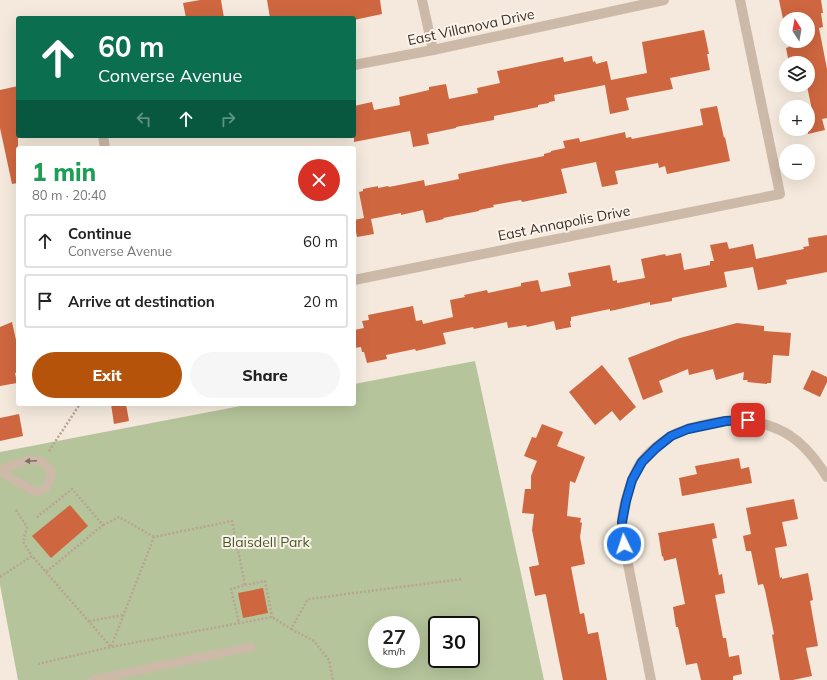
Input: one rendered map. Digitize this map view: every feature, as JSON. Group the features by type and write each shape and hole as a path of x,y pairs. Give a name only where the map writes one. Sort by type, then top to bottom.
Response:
{"street":[{"path":"422,0 433,50"},
{"name":"East Villanova Drive","path":"356,65 433,50 664,0"},
{"name":"East Annapolis Drive","path":"356,280 780,194 740,0"},
{"path":"651,680 624,544 622,522 632,480 642,462 671,436 688,429 726,421 748,420 768,425 788,434 803,445 827,477"}],"lane":[{"path":"28,460 42,461 52,473 46,488 35,492 0,471 28,460"},
{"path":"92,680 251,647"}],"path":[{"path":"42,461 79,406"},
{"path":"37,517 72,490 103,524"},
{"path":"16,510 27,527 23,542 32,556 111,647"},
{"path":"46,572 103,524 120,517 154,537 232,521 245,585"},
{"path":"111,647 154,537"},
{"path":"0,577 32,556"},
{"path":"291,629 308,599 463,579"},
{"path":"239,623 232,589 265,581 272,617"},
{"path":"89,621 124,614"},
{"path":"38,664 111,647 272,617 314,641 329,660 333,680"}],"green space":[{"name":"Blaisdell Park","path":"475,361 544,680 18,680 0,585 0,452 241,406 356,406 356,384"}],"building":[{"path":"200,0 221,0 224,16 186,16 183,3"},
{"path":"267,0 380,0 382,14 356,20 356,16 270,16"},
{"path":"779,0 821,0 823,27 819,28 827,69 827,118 822,119 825,130 815,132 815,100 810,100 808,92 815,92 815,56 788,56 786,48 815,48 815,12 782,12"},
{"path":"704,30 709,54 707,54 710,70 670,78 673,89 626,98 629,110 610,114 605,85 554,95 555,101 538,105 538,107 494,116 494,120 427,134 429,144 413,147 410,131 354,142 354,138 356,138 356,106 372,102 374,110 400,105 399,97 429,90 429,87 446,84 449,99 478,93 477,88 500,83 497,71 563,57 564,62 592,56 593,62 595,61 596,64 607,61 611,80 647,73 642,42"},
{"path":"16,86 16,138 18,138 18,146 16,146 16,183 12,184 0,128 0,90"},
{"path":"717,106 730,161 667,174 665,166 659,168 658,163 615,171 618,184 602,187 596,162 561,169 567,193 522,202 521,200 493,205 494,207 426,223 423,210 371,219 374,234 357,237 356,220 364,218 359,192 363,191 363,189 378,186 378,188 389,187 424,180 425,186 459,179 458,174 544,156 544,154 551,151 565,148 563,141 579,138 580,142 625,132 626,138 631,137 632,139 703,125 700,109"},
{"path":"827,235 827,272 786,280 787,284 758,290 753,267 724,272 727,287 672,298 672,301 650,305 650,302 610,311 610,309 571,317 571,327 556,330 554,321 527,327 526,325 508,328 507,322 474,329 473,327 443,333 446,344 416,351 415,349 386,355 387,359 367,363 361,347 356,348 356,330 364,328 362,321 369,320 368,315 413,306 416,321 422,320 423,324 453,317 450,300 465,297 464,295 487,290 488,293 521,286 521,283 538,280 541,292 571,286 568,273 610,265 613,281 617,280 617,283 645,278 641,259 665,254 666,256 681,253 684,270 710,265 710,261 714,261 710,245 727,242 729,249 753,244 756,259 804,249 803,247 809,246 808,238"},
{"path":"12,322 16,340 16,383 0,386 0,327"},
{"path":"737,323 764,326 764,331 791,333 789,356 773,355 771,383 747,382 748,380 743,380 744,372 716,380 713,369 689,375 688,369 659,381 663,392 643,400 628,358 680,338"},
{"path":"602,365 636,407 620,421 612,411 595,425 569,392"},
{"path":"812,370 827,377 827,382 820,397 803,389"},
{"path":"111,406 126,406 129,421 114,424"},
{"path":"19,414 23,436 0,441 0,418"},
{"path":"542,424 563,432 557,446 585,457 575,483 570,481 567,516 581,518 580,522 582,523 580,537 585,564 571,567 580,614 584,613 588,634 598,632 607,680 563,680 546,595 535,596 529,567 539,565 532,530 534,514 522,513 525,489 531,489 531,476 537,461 524,456 532,437 536,438"},
{"path":"739,458 741,469 749,467 752,483 682,496 679,478 697,474 695,466"},
{"path":"794,499 798,519 782,522 787,546 775,548 780,578 782,577 782,579 808,573 813,600 810,601 818,646 806,648 812,676 793,680 780,680 772,635 774,634 765,590 763,584 758,585 751,551 746,551 743,536 751,534 746,508"},
{"path":"70,505 88,526 51,558 32,536"},
{"path":"714,523 717,538 712,539 719,575 722,574 725,593 715,595 723,638 726,638 729,657 739,655 742,674 733,676 733,680 701,680 697,663 686,665 678,627 676,627 673,607 685,604 676,558 664,561 658,533"},
{"path":"263,588 268,613 243,618 238,593"}],"route":[{"path":"624,544 622,522 626,501 632,480 642,462 671,436 688,429 726,421 748,420"}]}
